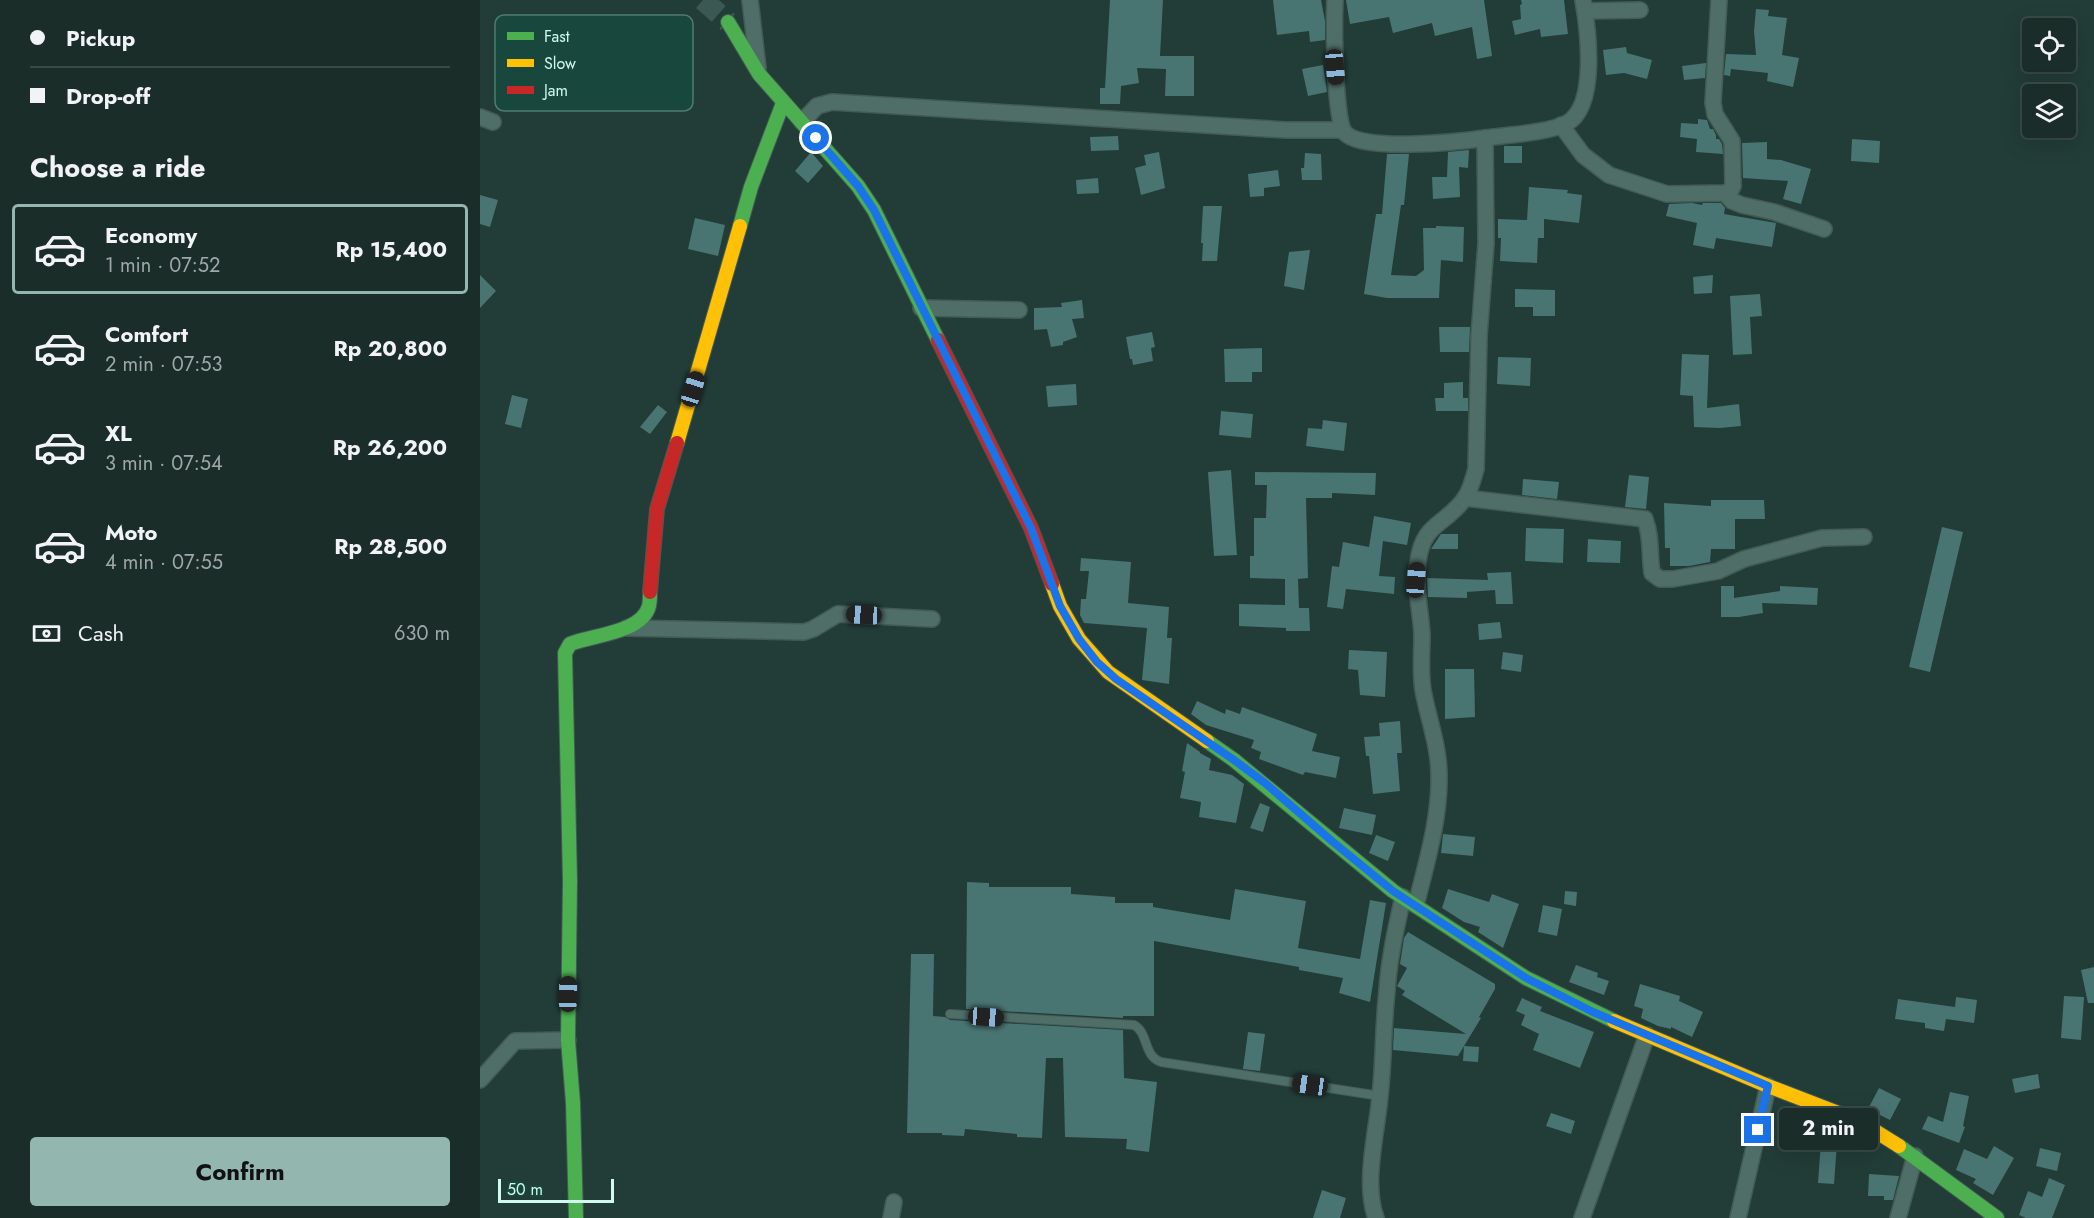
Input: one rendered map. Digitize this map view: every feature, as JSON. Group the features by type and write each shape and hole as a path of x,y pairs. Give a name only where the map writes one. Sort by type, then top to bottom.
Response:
{"street":[{"path":"750,0 759,74"},
{"path":"1335,0 1335,67 1340,123 1343,130 1352,138 1364,142 1443,143 1485,138 1570,122 1578,112 1586,88 1588,44 1584,5 1640,10"},
{"path":"1561,125 1583,154 1609,175 1667,194 1725,193 1731,190 1733,186 1732,144 1716,114 1713,103 1719,0"},
{"path":"728,22 759,74 867,198 1031,528 1060,606 1079,639 1097,662 1116,679 1250,772 1352,859 1409,901 1526,978 1572,1003 1768,1086 1859,1121 1915,1156 1996,1218"},
{"path":"802,122 817,106 832,102 1275,129 1343,130"},
{"path":"576,1218 573,1103 567,1040 570,881 565,653 570,644 627,628 638,622 649,608 657,509 752,187 783,103"},
{"path":"1376,1218 1372,1200 1372,1168 1392,944 1431,841 1439,777 1437,752 1423,690 1422,634 1416,580 1418,562 1422,542 1427,534 1465,498 1476,469 1479,336 1486,243 1485,138"},
{"path":"1725,193 1732,201 1824,229"},
{"path":"921,308 1019,310"},
{"path":"1465,498 1645,519 1651,535 1652,573 1660,579 1718,571 1744,559 1822,538 1864,537"},
{"path":"627,628 795,632 813,629 838,614 932,619"},
{"path":"1582,1218 1647,1035"},
{"path":"480,1080 515,1041 567,1040"},
{"path":"1738,1218 1768,1086"},
{"path":"1898,1218 1915,1156"},
{"path":"891,1218 894,1202"}],"lane":[{"path":"950,1014 1134,1025 1141,1031 1151,1056 1161,1062 1380,1095"}],"building":[{"path":"1110,0 1163,0 1160,56 1194,56 1194,96 1165,96 1166,69 1137,68 1139,83 1121,86 1120,104 1100,104 1100,88 1105,88"},
{"path":"1273,0 1321,0 1325,21 1325,40 1310,42 1309,31 1277,35"},
{"path":"1346,0 1484,0 1492,56 1477,59 1472,27 1435,36 1432,23 1393,33 1389,17 1350,24"},
{"path":"1521,0 1564,0 1568,34 1541,37 1540,29 1515,35 1512,21 1521,19"},
{"path":"1756,9 1769,10 1768,16 1787,18 1782,55 1799,58 1793,87 1767,81 1768,73 1731,69 1730,76 1724,75 1726,54 1756,55 1754,31"},
{"path":"1626,47 1627,53 1652,60 1647,79 1624,73 1606,75 1603,50"},
{"path":"1706,63 1705,78 1684,80 1682,66"},
{"path":"1323,65 1327,92 1308,96 1302,69"},
{"path":"1698,119 1707,120 1716,139 1719,139 1722,144 1723,154 1696,152 1697,139 1680,137 1681,123 1698,124"},
{"path":"1118,136 1119,150 1091,151 1090,137"},
{"path":"1852,139 1880,141 1879,163 1851,161"},
{"path":"1767,142 1767,159 1781,160 1811,169 1801,204 1783,199 1788,181 1743,178 1742,143"},
{"path":"1504,146 1522,146 1522,163 1504,163"},
{"path":"1469,150 1468,168 1459,167 1460,197 1433,199 1432,177 1447,177 1448,152"},
{"path":"811,152 823,166 808,183 795,171"},
{"path":"1159,152 1165,188 1141,195 1135,168 1146,165 1144,155"},
{"path":"1305,153 1321,154 1322,180 1302,180 1301,168 1304,168"},
{"path":"1387,154 1409,154 1404,205 1401,205 1391,275 1416,276 1424,270 1423,228 1464,227 1463,262 1441,260 1439,298 1387,298 1364,294 1376,214 1382,214"},
{"path":"1278,170 1280,186 1264,188 1264,196 1250,197 1248,174"},
{"path":"1098,178 1099,193 1077,194 1076,180"},
{"path":"1529,187 1568,190 1567,193 1582,195 1579,223 1544,219 1544,238 1538,238 1537,263 1500,261 1501,238 1498,238 1498,219 1527,220"},
{"path":"480,195 498,200 490,227 480,224"},
{"path":"1703,203 1721,203 1725,208 1724,214 1776,223 1772,247 1716,238 1714,249 1693,245 1697,223 1666,216 1669,204 1702,205"},
{"path":"1203,206 1222,206 1217,261 1202,261"},
{"path":"695,218 725,225 718,256 688,249"},
{"path":"1310,250 1304,290 1284,286 1289,252"},
{"path":"480,275 496,291 480,308"},
{"path":"1713,275 1712,293 1694,294 1693,277"},
{"path":"1515,289 1555,290 1555,316 1533,316 1533,307 1515,307"},
{"path":"1760,294 1762,316 1750,317 1752,354 1733,355 1730,296"},
{"path":"1082,300 1084,318 1072,319 1077,337 1063,342 1063,345 1051,347 1047,329 1034,330 1034,308 1062,307 1061,303"},
{"path":"1439,327 1470,327 1469,352 1440,352"},
{"path":"1152,332 1155,347 1151,348 1153,361 1133,365 1126,337"},
{"path":"1262,348 1262,372 1252,372 1252,382 1225,382 1224,349"},
{"path":"1682,354 1709,355 1707,408 1739,404 1741,426 1694,427 1693,396 1680,395"},
{"path":"1498,357 1531,358 1530,386 1497,384"},
{"path":"1463,382 1463,398 1468,398 1468,411 1436,411 1435,398 1444,398 1444,383"},
{"path":"1076,384 1077,405 1048,407 1046,386"},
{"path":"512,395 528,399 521,428 505,424"},
{"path":"658,405 667,412 650,434 640,427"},
{"path":"1221,411 1253,414 1251,438 1219,435"},
{"path":"1323,420 1347,423 1344,451 1306,446 1308,428 1322,429"},
{"path":"1231,470 1237,555 1214,556 1208,472"},
{"path":"1255,472 1376,473 1375,495 1332,493 1332,498 1306,498 1308,578 1298,579 1299,608 1309,608 1310,631 1239,626 1239,604 1285,605 1285,579 1250,578 1250,556 1254,556 1254,518 1266,518 1267,485 1255,485"},
{"path":"1629,475 1649,477 1646,509 1625,507"},
{"path":"1523,479 1559,482 1557,499 1522,495"},
{"path":"1711,500 1764,500 1765,519 1735,519 1735,549 1711,549 1710,562 1689,566 1670,566 1670,548 1665,548 1664,503 1711,506"},
{"path":"1374,516 1411,523 1407,545 1383,541 1379,576 1395,577 1394,594 1346,589 1343,609 1327,607 1332,566 1339,567 1343,542 1369,547"},
{"path":"1942,527 1963,532 1930,672 1909,667"},
{"path":"1526,528 1564,529 1563,563 1525,561"},
{"path":"1441,534 1458,534 1458,549 1431,549"},
{"path":"1588,539 1621,541 1620,563 1587,562"},
{"path":"1081,558 1131,562 1128,603 1169,607 1167,638 1172,638 1169,684 1142,680 1147,628 1084,623 1080,615 1081,599 1086,599 1089,571 1080,571"},
{"path":"1511,572 1513,604 1496,604 1495,590 1467,592 1467,598 1428,597 1427,578 1488,580 1487,573"},
{"path":"1721,586 1734,586 1734,598 1780,591 1780,586 1818,588 1817,605 1762,603 1763,613 1721,617"},
{"path":"1500,622 1502,638 1479,640 1478,624"},
{"path":"1349,650 1387,652 1385,697 1360,695 1358,670 1348,669"},
{"path":"1503,652 1523,655 1521,672 1501,669"},
{"path":"1445,669 1474,669 1475,717 1445,719"},
{"path":"1197,701 1225,714 1226,709 1240,714 1242,707 1317,734 1312,751 1340,757 1336,778 1305,772 1303,775 1259,759 1261,752 1251,748 1254,740 1206,725 1191,714"},
{"path":"1400,721 1402,753 1397,753 1400,791 1373,794 1369,756 1366,756 1364,737 1380,736 1379,723"},
{"path":"1187,743 1211,759 1209,770 1232,775 1244,784 1236,823 1199,817 1201,802 1180,798"},
{"path":"1260,803 1270,807 1263,832 1250,828"},
{"path":"1344,808 1376,815 1372,835 1339,828"},
{"path":"1443,834 1475,837 1473,856 1441,853"},
{"path":"1376,835 1395,842 1388,861 1369,853"},
{"path":"967,882 989,883 989,887 1071,887 1071,894 1115,897 1115,903 1153,903 1153,907 1230,920 1235,889 1306,901 1298,948 1360,959 1370,900 1386,903 1370,1002 1339,993 1343,978 1299,970 1299,967 1154,941 1154,1016 1123,1016 1123,1018 966,1009"},
{"path":"1448,889 1489,902 1492,894 1519,904 1503,948 1478,932 1480,927 1464,922 1442,908"},
{"path":"1565,891 1577,892 1576,906 1564,904"},
{"path":"1543,905 1562,909 1557,936 1538,932"},
{"path":"1408,932 1495,984 1495,989 1479,1017 1481,1018 1458,1056 1393,1050 1394,1028 1466,1034 1402,995 1405,991 1397,986 1407,968 1400,964 1404,938"},
{"path":"911,954 934,954 933,1016 950,1020 1123,1030 1124,1078 1157,1082 1149,1152 1126,1149 1127,1139 1065,1137 1063,1058 1046,1058 1042,1138 1017,1137 1017,1134 965,1129 964,1136 942,1135 942,1133 907,1133"},
{"path":"1576,965 1598,973 1597,977 1609,981 1604,995 1569,982"},
{"path":"2094,967 2094,1003 2088,1003 2081,970"},
{"path":"1640,984 1680,996 1679,1001 1703,1012 1692,1037 1671,1027 1671,1029 1658,1026 1641,1018 1643,1009 1634,1006"},
{"path":"2064,996 2084,997 2081,1040 2061,1038"},
{"path":"1956,997 1977,1000 1974,1023 1946,1019 1944,1031 1925,1028 1925,1023 1895,1019 1898,999 1955,1007"},
{"path":"1522,998 1542,1007 1540,1011 1594,1032 1580,1068 1533,1050 1539,1034 1521,1025 1525,1015 1516,1011"},
{"path":"1248,1032 1265,1034 1260,1071 1243,1069"},
{"path":"1464,1046 1479,1047 1478,1062 1463,1061"},
{"path":"2038,1074 2040,1088 2015,1093 2012,1079"},
{"path":"1879,1088 1901,1099 1890,1120 1868,1109"},
{"path":"1950,1092 1969,1096 1963,1126 1965,1127 1959,1143 1922,1129 1928,1116 1943,1122"},
{"path":"1551,1113 1575,1121 1571,1134 1546,1126"},
{"path":"1821,1141 1837,1143 1834,1184 1818,1183"},
{"path":"1994,1146 2014,1158 1993,1195 1973,1183 1976,1179 1956,1170 1964,1149 1987,1159"},
{"path":"2040,1148 2061,1153 2057,1171 2036,1166"},
{"path":"1869,1174 1899,1176 1893,1200 1884,1200 1884,1196 1868,1196"},
{"path":"2049,1178 2065,1185 2052,1218 2026,1218 2019,1215 2028,1191 2042,1197"},
{"path":"1322,1190 1346,1198 1340,1218 1313,1218"}],"tunnel":[{"path":"703,0 728,22"}],"traffic: fast":[{"path":"728,22 759,74 858,186 874,210 938,340"},
{"path":"740,226 751,187 783,103"},
{"path":"576,1218 573,1103 568,1040 570,881 565,653 570,644 615,632 637,622 649,606 650,592"},
{"path":"1207,741 1234,760 1393,891 1526,978 1614,1021"},
{"path":"1899,1146 1997,1218"}],"traffic: slow":[{"path":"677,443 740,226"},
{"path":"1052,584 1060,606 1079,639 1108,672 1207,741"},
{"path":"1614,1021 1768,1086 1859,1121 1899,1146"}],"traffic: jam":[{"path":"938,340 1031,528 1052,584"},
{"path":"650,592 657,509 677,443"}],"route":[{"path":"816,138 858,186 874,210 1031,528 1060,606 1079,639 1097,662 1116,679 1265,783 1393,891 1526,978 1593,1012 1768,1086 1758,1130"}]}
